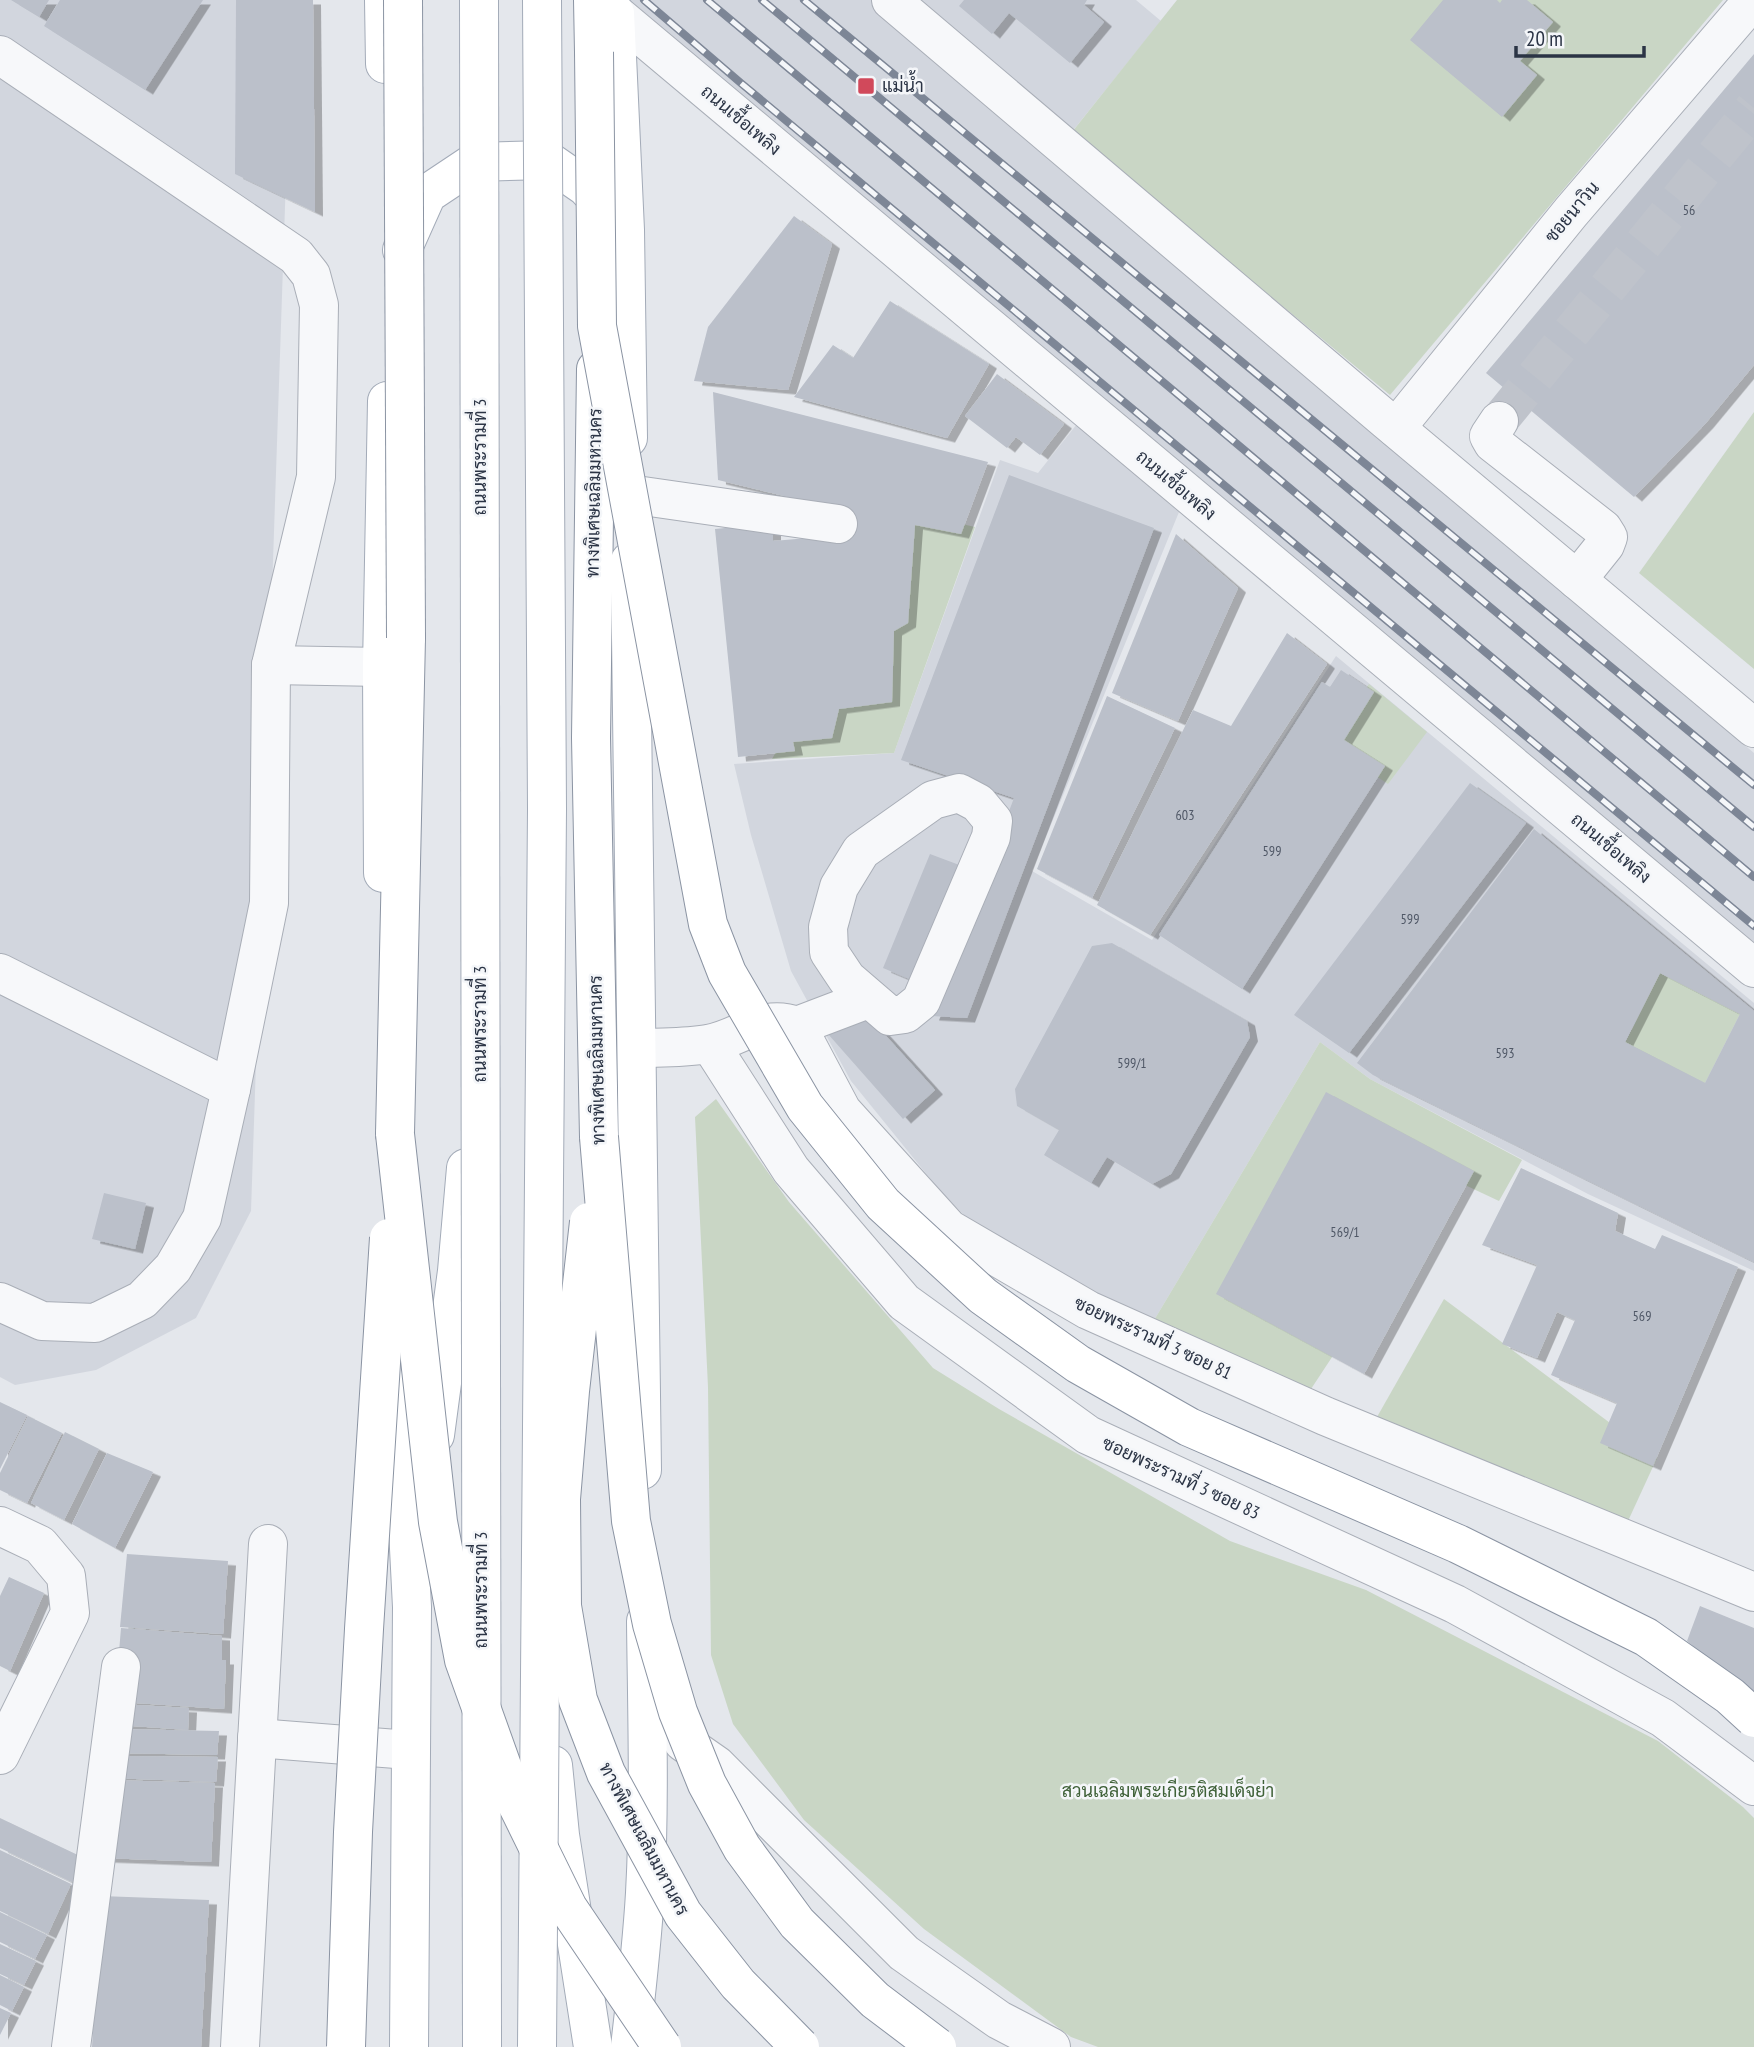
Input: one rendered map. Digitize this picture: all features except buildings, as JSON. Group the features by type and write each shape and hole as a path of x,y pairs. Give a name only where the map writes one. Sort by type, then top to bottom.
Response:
{"main road":[{"name":"ถนนพระรามที่ 3","path":"412,1607 457,1271 470,1088 465,0"},
{"name":"ถนนพระรามที่ 3","path":"479,0 482,2047"},
{"path":"532,0 535,626 547,1704 560,1835 593,2047"},
{"path":"537,2047 547,809 542,0"},
{"name":"ถนนพระรามที่ 3","path":"393,4 382,667 386,1088 412,1607 409,2047"},
{"path":"346,2047 353,1832 395,1134 406,638 393,4"},
{"path":"602,4 625,230 648,1715 645,1893 630,2047"},
{"name":"ทางพิเศษเฉลิมมหานคร","path":"602,4 591,738 599,1137 570,1391 561,1499 562,1606 578,1700 606,1773 682,1914 738,1984 800,2047"},
{"path":"389,277 428,194 475,162 547,160 586,187 625,230"},
{"path":"597,326 708,924 727,973 805,1107 883,1205 983,1296 1078,1364 1189,1427 1458,1544 1646,1637 1730,1696 1754,1718"},
{"path":"395,1134 438,1522 464,1660 512,1794 568,1908 662,2047"},
{"path":"599,1137 631,1521 652,1624 678,1712 707,1784 742,1848 797,1923 875,2000 937,2047"}],"street":[{"path":"891,0 1754,728"},
{"name":"ซอยนาวิน","path":"1396,428 1571,212 1753,0"},
{"name":"ถนนเชื้อเพลิง","path":"602,4 1754,968"},
{"path":"0,55 296,256 311,275 318,305 316,477 271,665 269,903 202,1218 173,1268 142,1300 95,1323 42,1321 0,1302"},
{"path":"1499,421 1489,436 1493,443 1603,529 1608,537 1605,545 1577,580"},
{"path":"629,494 838,524"},
{"path":"271,665 382,667"},
{"path":"959,793 978,803 993,821 991,838 921,1001 905,1014 890,1016 869,999 847,979 829,951 828,927 839,887 861,851 933,800 959,793"},
{"path":"0,973 231,1089"},
{"path":"637,1049 710,1044 765,1022 784,1021 797,1026 869,999"},
{"name":"ซอยพระรามที่ 3 ซอย 81","path":"797,1026 842,1111 950,1229 994,1256 1087,1310 1325,1416 1754,1592"},
{"name":"ซอยพระรามที่ 3 ซอย 83","path":"710,1044 791,1170 904,1303 1088,1435 1455,1604 1663,1718 1754,1786"},
{"path":"0,1526 40,1545 66,1576 70,1613 0,1755"},
{"path":"240,2047 268,1545"},
{"path":"71,2047 121,1667"},
{"path":"648,1715 716,1765 904,1953 999,2020 1051,2047"},
{"path":"257,1738 410,1750"}],"shaded area":[{"path":"0,0 292,0 251,1211 196,1318 96,1370 15,1385 0,1377"},
{"path":"626,0 1136,0 1161,21 1050,159 1754,753 1754,947"},
{"path":"1077,424 1179,512 1032,871 1152,940 1336,656 1754,1003 1754,1271 1588,1194 1370,1079 1320,1042 1153,1322 1121,1308 974,1225 941,1192 851,1081 791,971 751,835 734,764 894,753 1000,460 1038,473"}],"green space":[{"path":"1177,0 1723,0 1390,395 1072,132"},
{"path":"1754,412 1754,669 1639,573"},
{"path":"911,512 975,527 894,753 772,759"},
{"path":"1369,684 1427,732 1388,784 1328,744"},
{"path":"1660,973 1740,1014 1705,1083 1625,1043"},
{"path":"1320,1042 1370,1079 1522,1160 1499,1201 1450,1178 1311,1389 1153,1322"},
{"name":"สวนเฉลิมพระเกียรติสมเด็จย่า","path":"716,1099 789,1202 933,1368 999,1409 1230,1541 1366,1590 1658,1741 1743,1807 1754,1818 1754,2047 1098,2047 1071,2037 924,1929 804,1820 733,1724 711,1655 708,1387 695,1117"},
{"path":"1444,1299 1657,1458 1628,1521 1377,1417"}],"tunnel":[{"path":"1499,421 1754,108"}],"railway":[{"path":"644,0 1754,926"},
{"path":"707,0 1754,877"},
{"path":"762,0 1754,827"},
{"path":"804,0 1754,785"}],"place":[{"name":"แม่น้ำ","path":"866,86"}]}
